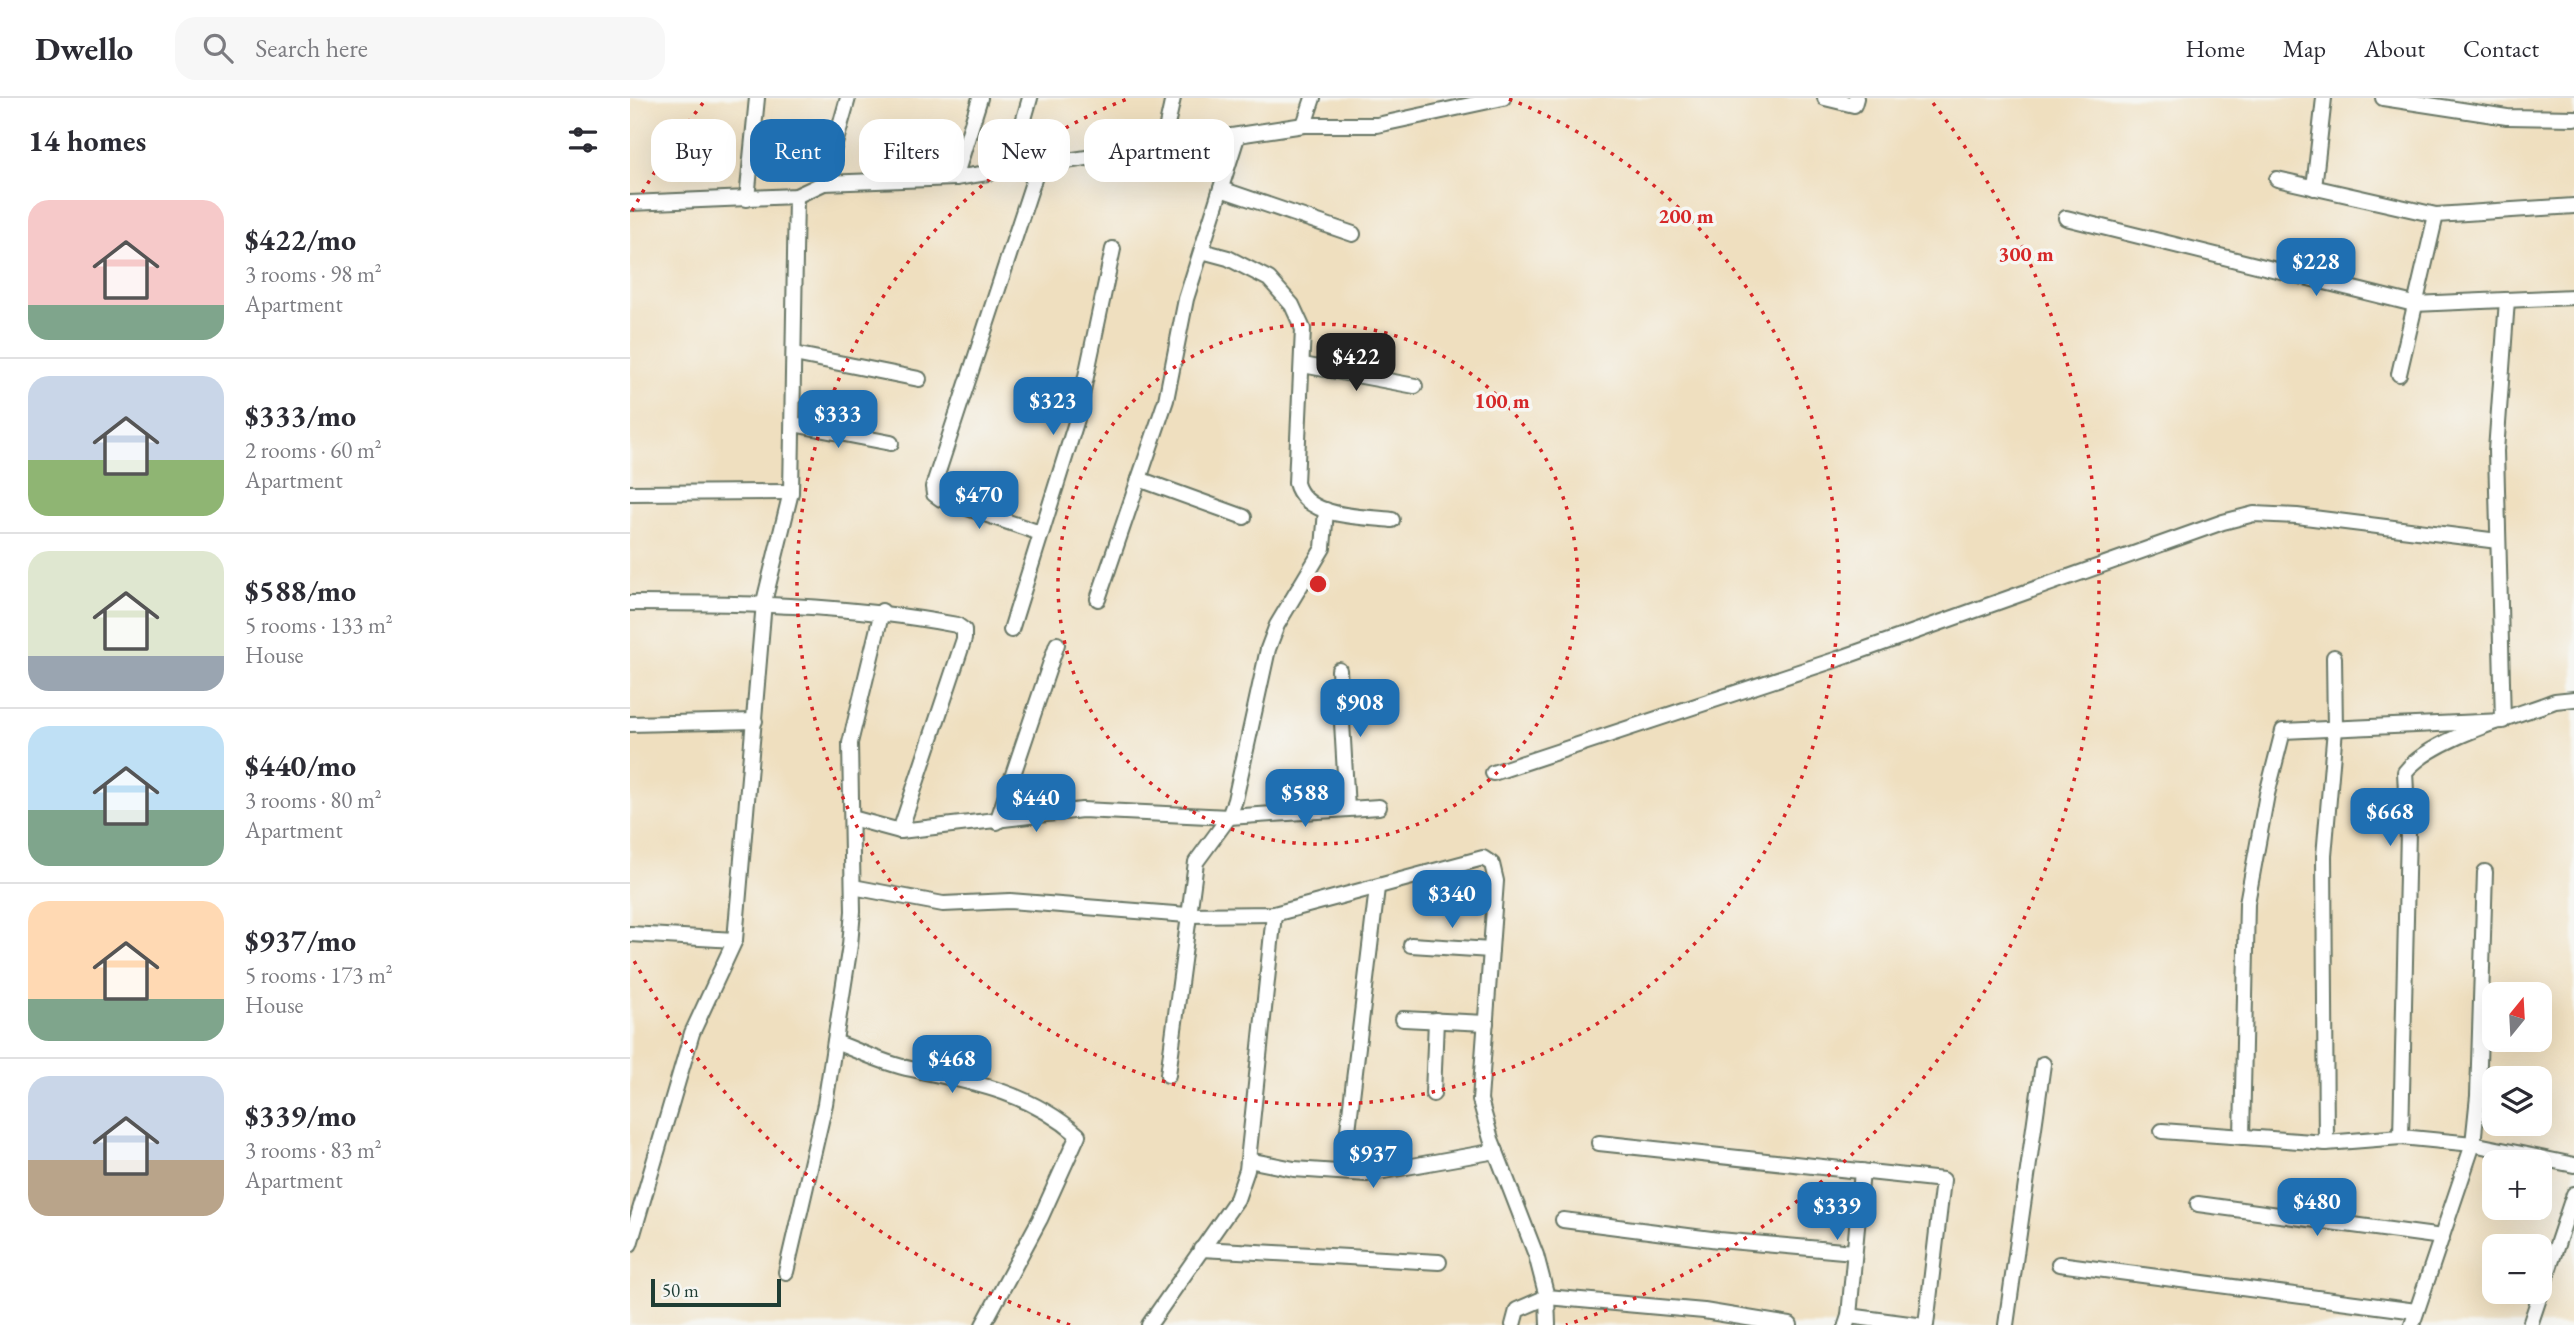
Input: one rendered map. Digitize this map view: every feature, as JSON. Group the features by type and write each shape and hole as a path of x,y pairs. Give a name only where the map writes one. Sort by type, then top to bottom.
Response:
{"street":[{"path":"747,199 757,98"},
{"path":"824,183 848,98"},
{"path":"964,149 980,98"},
{"path":"1024,119 1030,98"},
{"path":"1168,119 1173,98"},
{"path":"1304,124 1312,98"},
{"path":"1234,137 1304,124 1377,125 1449,104 1503,98"},
{"path":"1825,98 1854,106 1856,98"},
{"path":"2314,188 2324,98"},
{"path":"2383,98 2507,117 2574,118"},
{"path":"1098,599 1166,400 1186,299 1237,137"},
{"path":"2277,179 2436,215 2574,206"},
{"path":"630,203 796,196 824,183 859,182"},
{"path":"1033,182 933,487 934,495 941,499 1040,533"},
{"path":"1221,189 1353,234"},
{"path":"630,1244 691,1033 735,940 764,602 791,492 796,196"},
{"path":"2399,374 2436,215"},
{"path":"2066,218 2414,304 2574,297"},
{"path":"1011,629 1076,419 1113,250"},
{"path":"1202,251 1228,258 1269,279 1292,305 1303,329 1296,483 1306,502 1326,510 1392,520"},
{"path":"2503,721 2496,451 2507,300"},
{"path":"794,354 919,379"},
{"path":"1303,365 1415,386"},
{"path":"793,424 891,443"},
{"path":"1139,479 1244,517"},
{"path":"630,493 791,492"},
{"path":"1168,1075 1196,862 1229,817 1268,649 1277,625 1323,548 1326,510"},
{"path":"1493,773 1838,659 2223,522 2254,514 2297,516 2498,541"},
{"path":"630,603 764,602 882,611 957,625 964,630 964,639 900,831"},
{"path":"786,1272 825,1104 850,945 853,887 850,743 882,611"},
{"path":"997,822 1057,644"},
{"path":"2326,1143 2324,856 2335,729 2334,657"},
{"path":"1339,670 1347,809"},
{"path":"2401,1137 2408,831 2405,772 2417,757 2438,746 2555,701 2574,699"},
{"path":"630,724 755,721"},
{"path":"2242,1137 2247,903 2267,794 2283,731 2503,721"},
{"path":"852,818 900,831 997,822 1082,810 1229,817 1379,807"},
{"path":"853,887 943,904 1010,901 1187,915 1274,914 1483,858 1492,864 1496,881 1480,1100 1496,1151 1536,1255 1547,1297 1548,1325"},
{"path":"2059,1264 2414,1318 2473,1144 2478,1096 2485,872"},
{"path":"1343,1172 1377,888"},
{"path":"1149,1325 1237,1199 1248,1160 1274,914"},
{"path":"630,934 735,940"},
{"path":"1411,945 1491,950"},
{"path":"1403,1019 1486,1023"},
{"path":"1433,1094 1436,1020"},
{"path":"835,1042 908,1069 938,1073 1021,1097 1059,1118 1078,1135 1040,1219 982,1325"},
{"path":"2006,1325 2043,1065"},
{"path":"2162,1131 2326,1143 2401,1137 2473,1144 2574,1165"},
{"path":"1599,1143 1943,1180 1926,1325"},
{"path":"1248,1160 1294,1169 1367,1174 1496,1151"},
{"path":"1862,1171 1847,1320 1917,1325"},
{"path":"2530,1325 2574,1194"},
{"path":"2198,1204 2442,1237"},
{"path":"1563,1220 1719,1240 1854,1252"},
{"path":"1201,1250 1440,1262"},
{"path":"1513,1325 1517,1310 1547,1297 1704,1311 1790,1325"}]}
